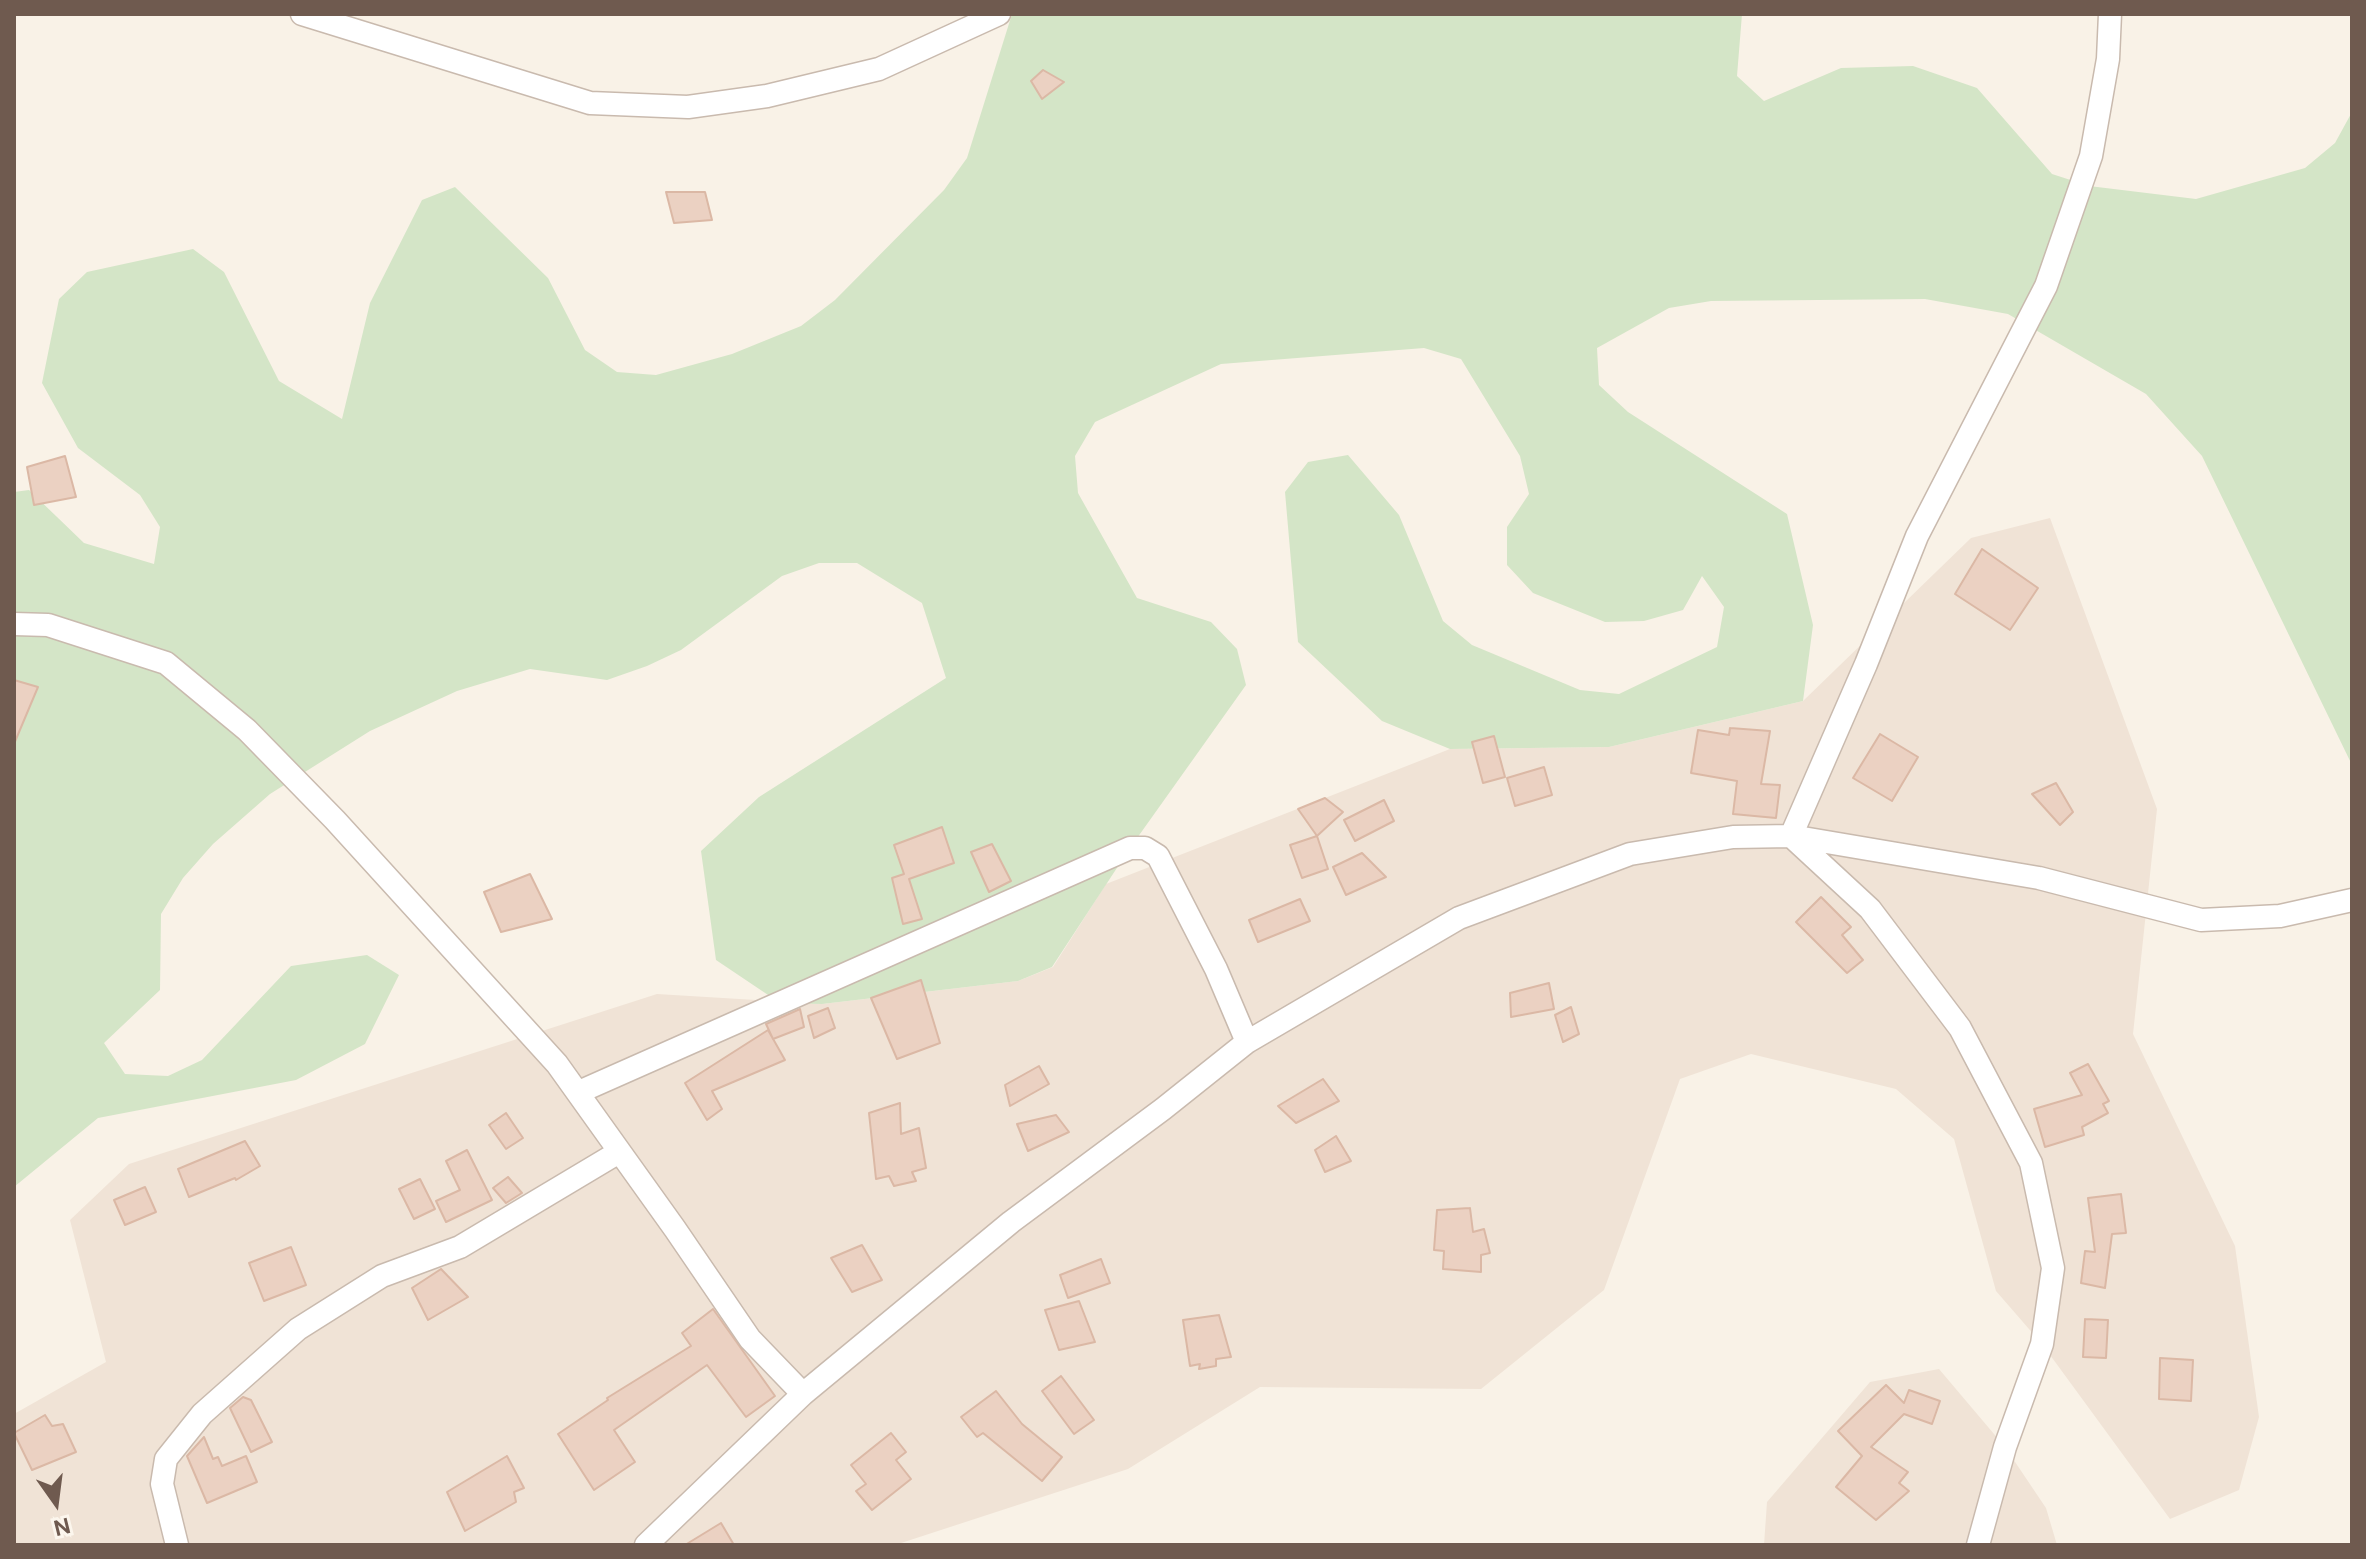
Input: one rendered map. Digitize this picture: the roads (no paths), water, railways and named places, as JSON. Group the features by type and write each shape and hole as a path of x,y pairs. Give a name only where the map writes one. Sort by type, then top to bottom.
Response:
{"street":[{"path":"302,14 590,103 688,107 767,96 879,69 999,14"},
{"path":"1791,836 1866,664 1917,536 2046,286 2091,156 2108,59 2110,14"},
{"path":"14,624 48,625 166,663 236,720 335,820 501,1000 579,1092 750,1339 803,1394"},
{"path":"1791,836 1870,909 1960,1028 2031,1163 2053,1268 2042,1344 2005,1447 1978,1545"},
{"path":"646,1545 803,1394 1011,1222 1247,1042 1459,918 1630,854 1733,837 1791,836 2039,878 2201,920 2280,916 2352,900"},
{"path":"579,1092 1130,848 1145,848 1158,856 1216,969 1247,1042"},
{"path":"177,1545 162,1484 166,1459 202,1414 298,1329 382,1276 460,1247 619,1152"}]}
